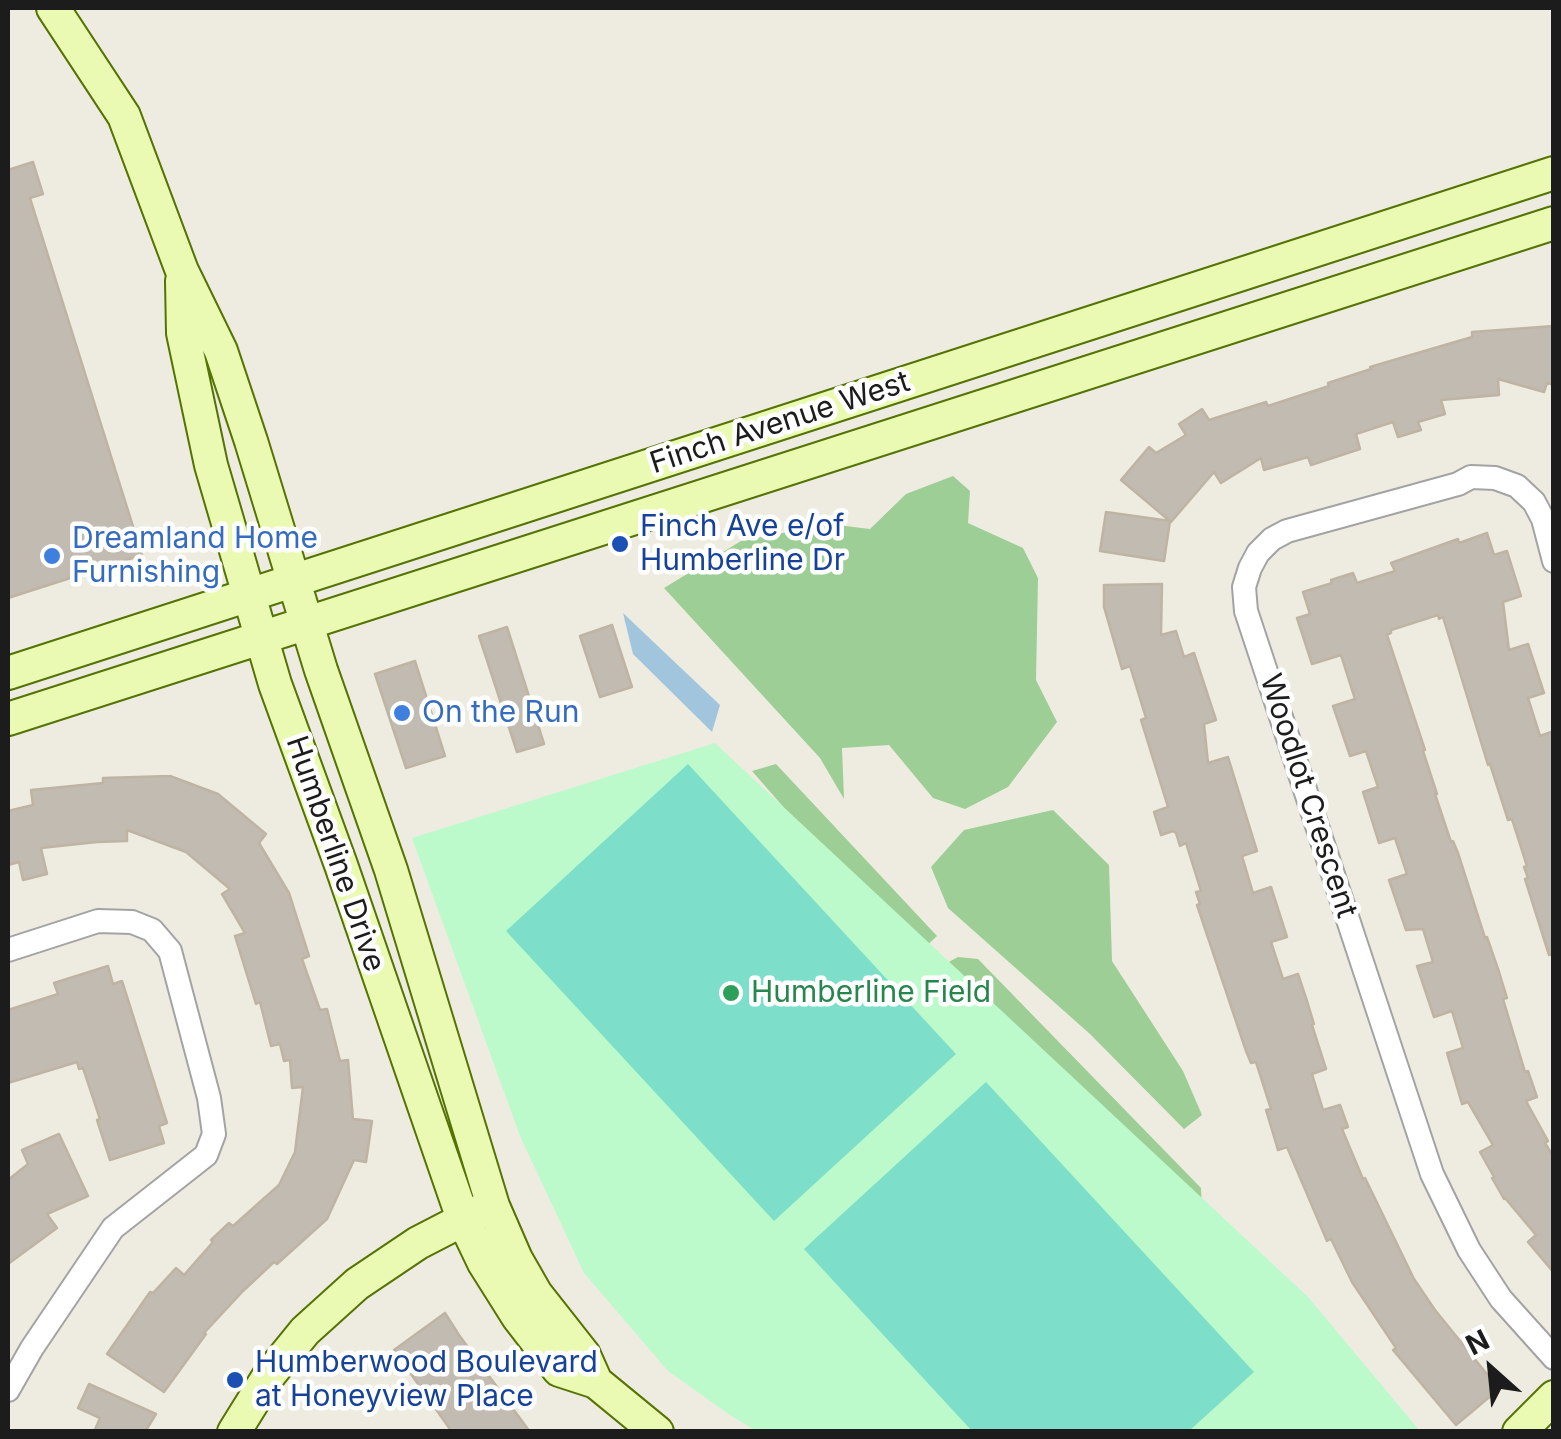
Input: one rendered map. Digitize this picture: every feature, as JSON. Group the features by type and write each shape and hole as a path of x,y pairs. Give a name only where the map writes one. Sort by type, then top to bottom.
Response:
{"main road":[{"name":"Humberline Drive","path":"53,8 124,116 182,272 221,351 391,870 494,1206 516,1260 536,1294 584,1355 596,1382"},
{"name":"Finch Avenue West","path":"8,673 1554,173"},
{"name":"Finch Avenue West","path":"8,719 1554,223"},
{"name":"Humberline Drive","path":"182,272 183,333 211,465 275,684 462,1220 484,1264 559,1370 596,1382 657,1432"},
{"path":"234,1432 270,1374 305,1331 357,1284 418,1243 494,1206"},
{"path":"1519,1432 1554,1397"}],"street":[{"name":"Woodlot Crescent","path":"1554,562 1543,518 1534,502 1517,486 1495,478 1472,477 1272,539 1258,553 1244,587 1246,612 1432,1174 1469,1250 1502,1299 1554,1358"},
{"path":"8,950 98,921 132,922 152,930 170,951 209,1098 214,1134 206,1155 113,1228 8,1390"}],"green space":[{"path":"953,476 970,491 968,523 1023,548 1038,578 1036,680 1057,722 1008,787 965,809 933,798 889,745 842,748 844,799 820,758 664,588 741,541 829,524 870,529 906,494"},
{"path":"715,743 1308,1297 1420,1431 758,1432 668,1371 584,1273 520,1136 412,838"},
{"path":"776,764 937,936 919,953 902,943 752,771"},
{"path":"1053,810 1109,865 1112,961 1183,1071 1202,1115 1184,1129 1090,1034 948,908 931,867 964,830"},
{"path":"958,957 978,959 1201,1188 1203,1242 943,965"}],"shaded area":[{"path":"623,613 720,705 712,732 633,654"},
{"name":"Humberline Field","path":"688,764 956,1054 774,1221 506,931"},
{"name":"Humberline Field","path":"986,1082 1254,1372 1189,1431 972,1431 804,1249"}],"building":[{"path":"33,162 43,194 30,198 142,555 8,598 8,170"},
{"path":"1554,326 1554,385 1547,383 1544,392 1498,379 1499,395 1441,400 1445,414 1418,422 1421,430 1398,437 1393,422 1356,434 1360,449 1311,465 1308,457 1264,470 1261,458 1221,483 1214,472 1171,522 1121,480 1149,447 1156,453 1186,435 1179,424 1202,409 1209,420 1266,402 1268,406 1329,386 1328,383 1370,367 1472,337 1472,332"},
{"path":"1106,512 1170,521 1164,561 1100,551"},
{"path":"1487,533 1494,555 1507,551 1521,596 1503,602 1509,650 1528,644 1544,693 1528,698 1540,736 1554,731 1554,954 1549,955 1525,879 1527,866 1488,765 1443,617 1439,619 1438,615 1391,630 1387,635 1425,750 1435,794 1499,972 1525,1072 1528,1071 1537,1097 1526,1101 1554,1158 1554,1273 1528,1242 1536,1235 1504,1199 1492,1178 1480,1152 1493,1145 1468,1102 1462,1104 1447,1053 1463,1048 1452,1011 1434,1017 1417,966 1433,962 1423,929 1406,930 1389,880 1407,874 1395,838 1379,843 1363,792 1378,787 1366,751 1350,756 1333,706 1355,699 1341,655 1312,664 1297,618 1310,614 1303,592 1353,573 1357,583 1395,571 1391,563"},
{"path":"1162,584 1161,635 1176,631 1184,657 1194,653 1216,720 1204,724 1208,763 1228,757 1257,851 1242,856 1253,893 1271,887 1287,937 1271,942 1283,979 1298,974 1307,1001 1326,1069 1312,1074 1323,1110 1340,1105 1348,1127 1342,1129 1363,1179 1414,1279 1499,1389 1456,1425 1393,1350 1396,1348 1352,1282 1331,1239 1327,1241 1287,1147 1278,1150 1266,1110 1271,1109 1256,1062 1251,1063 1246,1051 1197,905 1200,904 1196,892 1201,891 1186,843 1180,846 1173,831 1161,835 1154,812 1168,807 1141,720 1146,718 1130,666 1122,669 1104,607 1104,585"},
{"path":"612,625 632,687 600,697 580,636"},
{"path":"507,627 544,744 517,752 479,636"},
{"path":"415,661 445,756 406,768 375,674"},
{"path":"170,776 218,794 266,834 259,843 289,893 309,956 302,959 320,1010 327,1009 340,1061 348,1060 353,1119 372,1121 366,1162 354,1160 327,1219 243,1291 204,1333 164,1392 107,1354 150,1292 176,1268 184,1275 211,1240 279,1185 295,1152 303,1087 292,1088 290,1060 284,1061 280,1044 271,1046 260,1002 256,1004 235,936 245,933 222,894 230,889 186,852 127,830 127,841 41,848 47,874 23,880 19,862 8,865 8,811 33,805 31,790 103,783 103,778"},
{"path":"108,966 113,984 122,981 167,1123 159,1126 164,1143 110,1160 83,1068 79,1069 77,1062 8,1083 8,1010 58,994 54,983"},
{"path":"59,1134 88,1196 47,1214 57,1228 8,1264 8,1180 28,1164 22,1150"},
{"path":"445,1313 530,1432 452,1432 394,1350"},
{"path":"89,1384 156,1414 145,1432 94,1432 100,1418 78,1408"}],"place":[{"name":"Finch Ave e/of Humberline Dr","path":"620,544"},
{"name":"Dreamland Home Furnishing","path":"52,556"},
{"name":"On the Run","path":"402,713"},
{"name":"Humberline Field","path":"731,993"},
{"name":"Humberwood Boulevard at Honeyview Place","path":"235,1380"}]}
